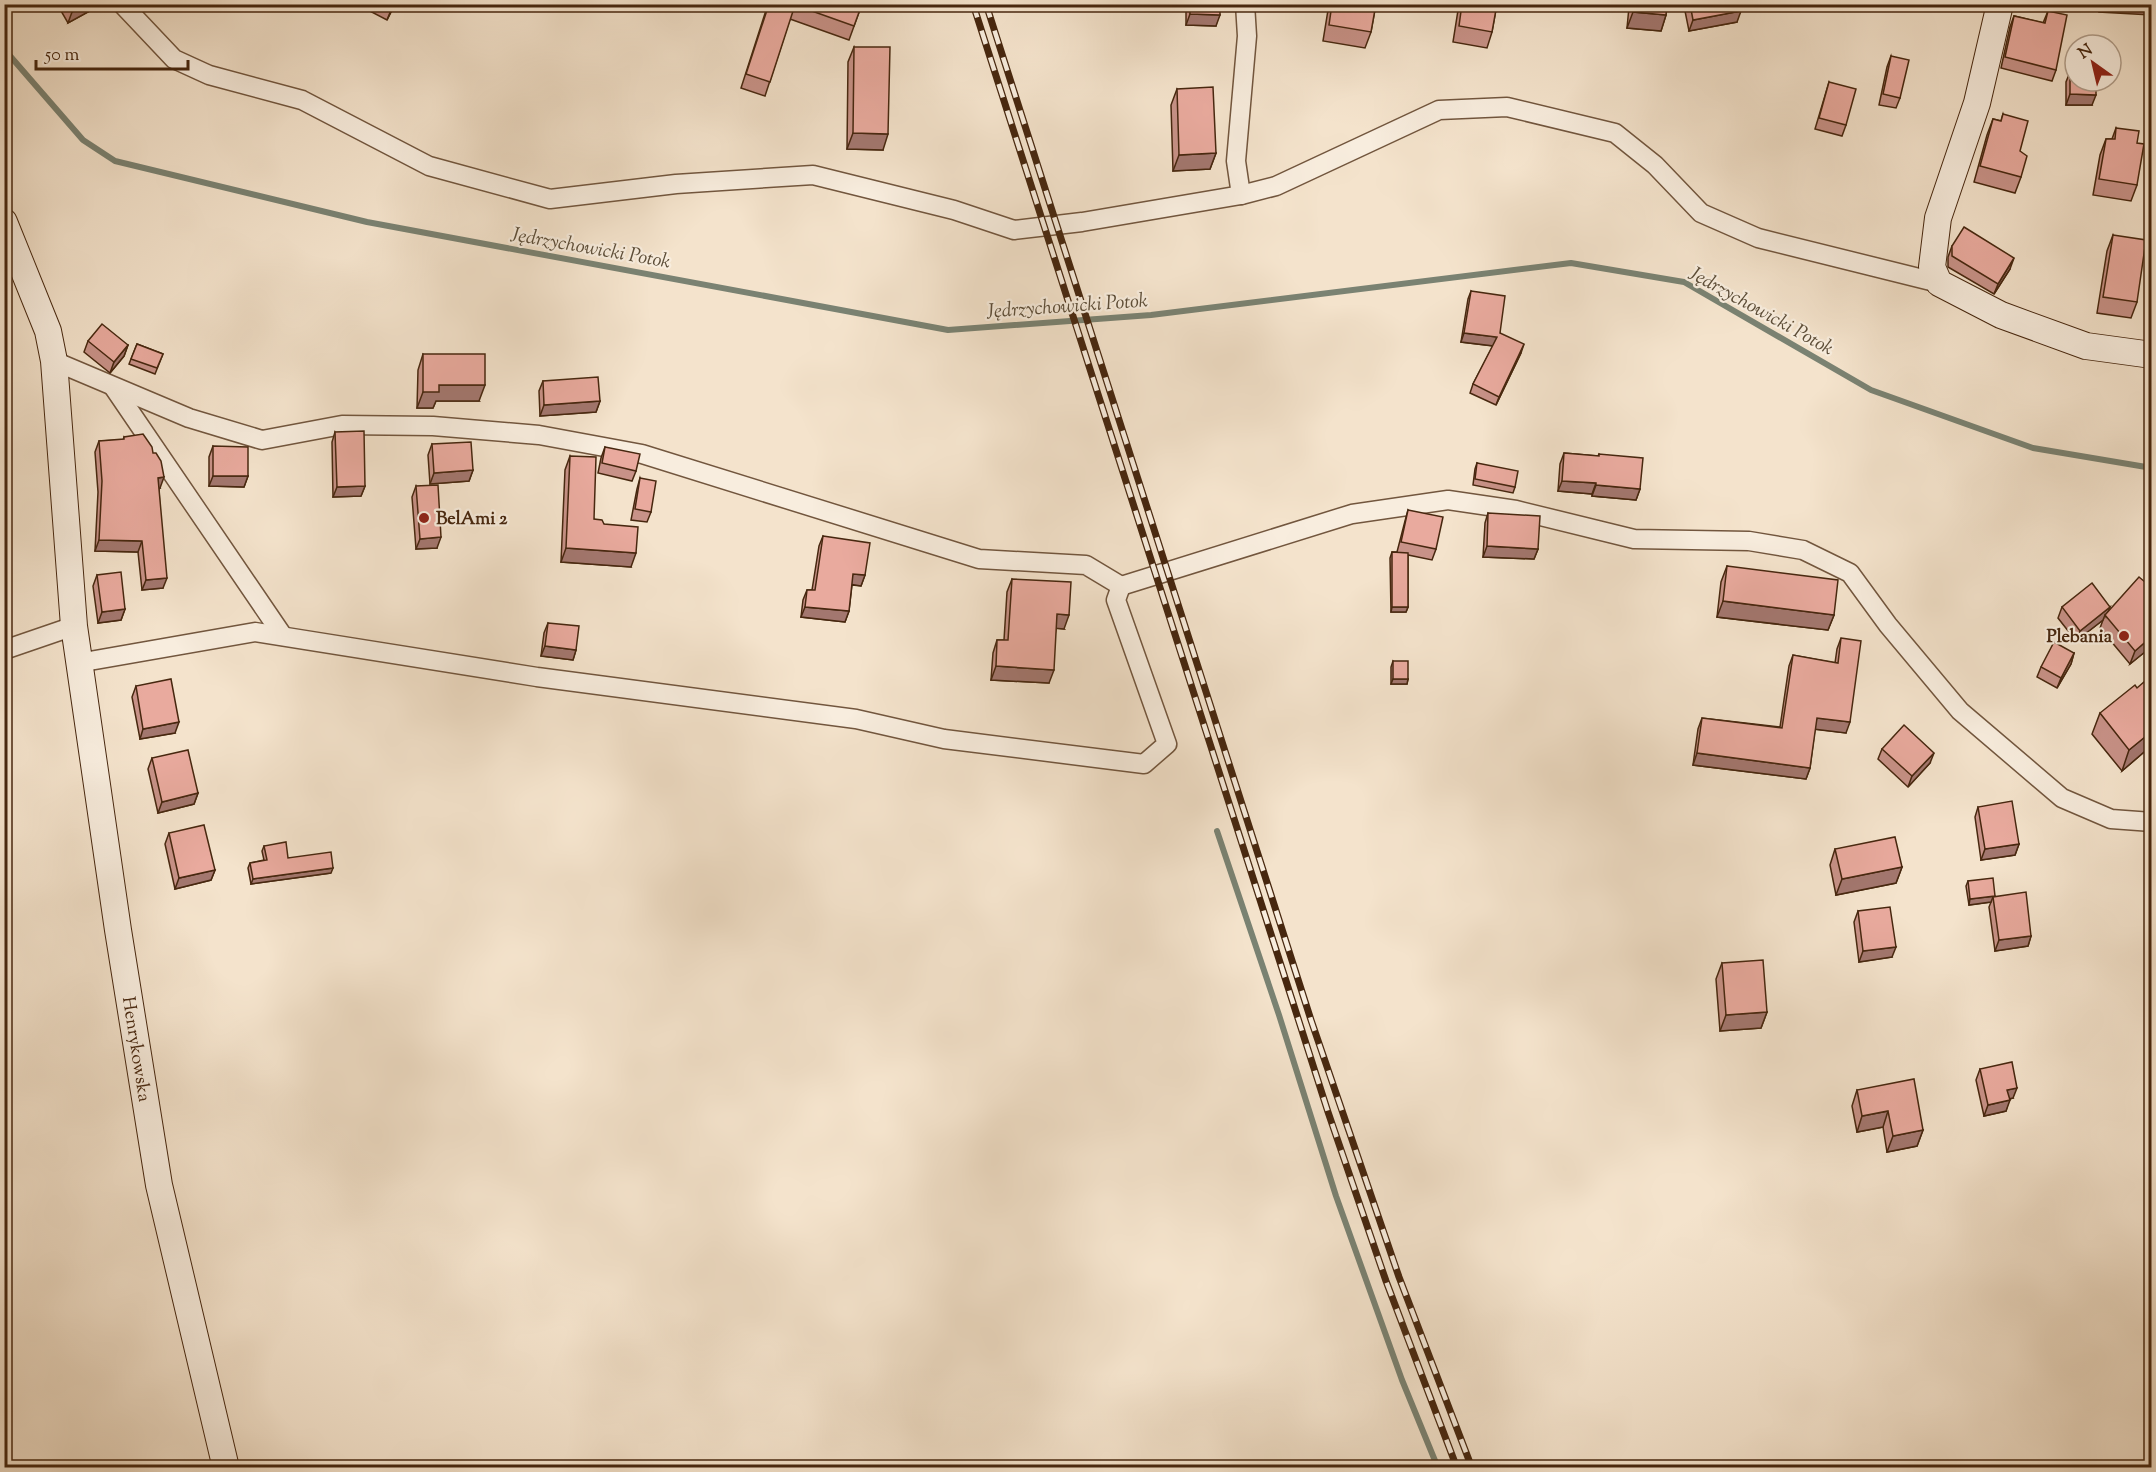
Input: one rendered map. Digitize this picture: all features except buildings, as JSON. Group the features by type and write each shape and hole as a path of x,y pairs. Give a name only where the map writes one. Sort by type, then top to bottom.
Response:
{"main road":[{"path":"2000,4 1977,103 1938,218 1932,267 1939,283 2001,315 2086,346 2151,355"},
{"name":"Henrykowska","path":"4,222 48,331 54,361 78,663 118,930 159,1185 226,1467"}],"street":[{"path":"122,4 174,58 208,75 302,100 429,166 549,199 676,184 813,175 954,210 1014,230 1082,222 1241,195 1276,186 1439,110 1507,107 1615,133 1655,165 1701,213 1758,238 1939,283"},
{"path":"1241,195 1236,161 1247,36 1245,4"},
{"path":"54,361 189,418 262,440 342,425 433,426 539,435 642,454 979,560 1086,565 1121,586 1352,514 1448,500 1516,510 1634,539 1749,541 1803,550 1850,573 1888,625 1960,711 2062,798 2111,819 2151,822"},
{"path":"114,388 283,636"},
{"path":"78,663 255,632 537,677 856,719 944,739 1144,764 1167,744 1116,600 1121,586"},
{"path":"4,650 74,626"}],"waterway":[{"name":"Jędrzychowicki Potok","path":"4,49 83,140 115,161 367,222 948,330 1151,315 1571,263 1684,282 1871,390 2033,448 2152,468"},
{"path":"1217,831 1279,1015 1336,1196 1402,1380 1438,1468"}],"railway":[{"path":"973,4 1328,1112 1386,1281 1457,1468"},
{"path":"986,4 1311,1020 1399,1277 1472,1468"}],"place":[{"name":"BelAmi 2","path":"424,518"},
{"name":"Plebania","path":"2124,636"}]}
